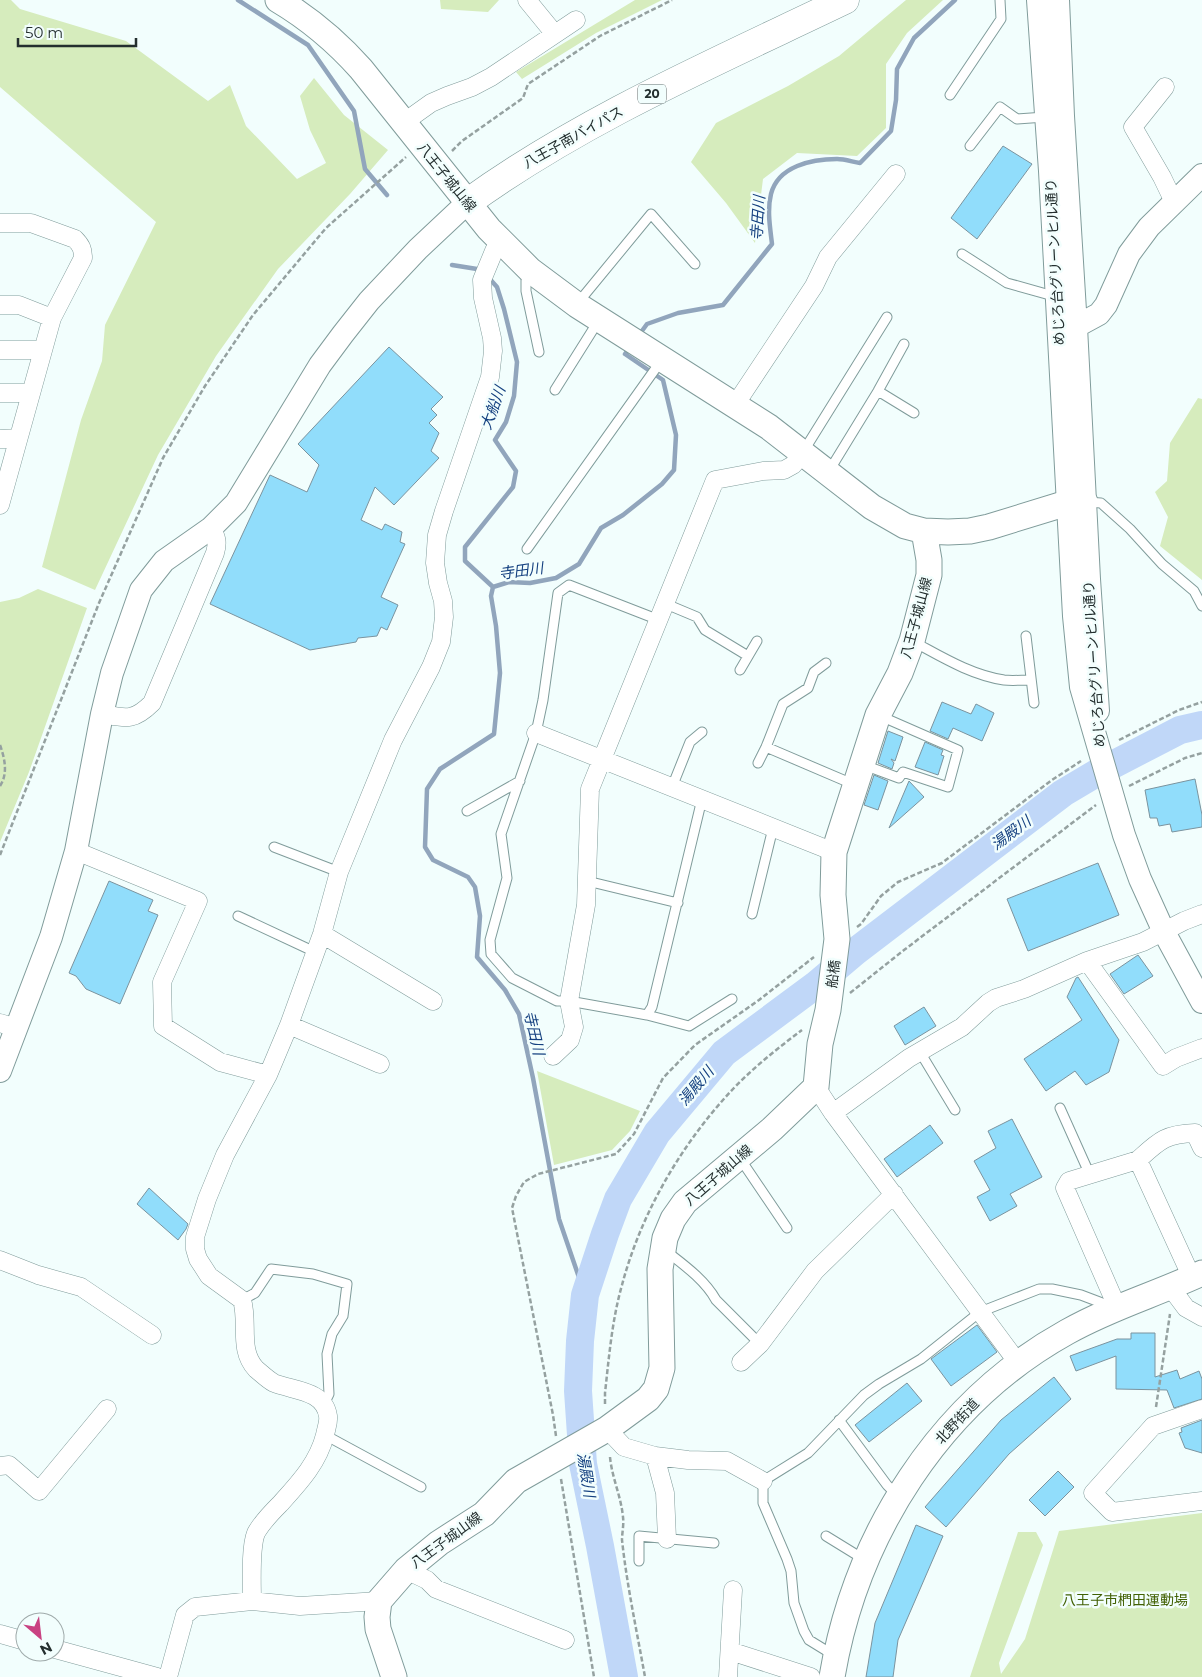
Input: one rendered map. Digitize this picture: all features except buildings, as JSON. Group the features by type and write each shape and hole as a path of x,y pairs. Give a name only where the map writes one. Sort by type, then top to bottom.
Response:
{"highway":[{"name":"八王子南バイパス","path":"467,203 522,165 608,115 845,0"}],"main road":[{"name":"八王子城山線","path":"278,0 300,13 341,47 467,203 500,241 530,270 648,353 769,427 872,507 905,526 924,531 929,560 929,575 912,641 900,673 878,715 834,852 833,895 837,939"},
{"path":"924,531 978,530 1076,502"},
{"name":"船橋","path":"816,1087 820,1044 828,1010 837,939"},
{"name":"八王子城山線","path":"379,1601 406,1570 439,1543 484,1514 516,1481 606,1429 648,1399 656,1389 662,1368 660,1269 662,1248 668,1229 685,1202 772,1129 816,1087"},
{"name":"北野街道","path":"834,1666 848,1608 865,1560 880,1528 898,1496 928,1452 954,1422 994,1383 1018,1363 1068,1332 1118,1309 1185,1284"},
{"path":"379,1601 378,1629 394,1677"}],"street":[{"path":"527,0 554,33"},
{"name":"めじろ台グリーンヒル通り","path":"1038,0 1055,117 1076,502 1078,661 1081,687 1111,793"},
{"name":"めじろ台グリーンヒル通り","path":"1058,0 1055,117 1057,297 1068,332"},
{"path":"404,123 431,103 472,88 491,77 576,20"},
{"path":"1164,87 1133,127 1174,202"},
{"path":"735,405 814,286 828,257 896,174"},
{"path":"1068,332 1099,314 1104,309 1129,254 1149,227 1202,175"},
{"path":"0,1071 9,1026 51,936 76,851 102,714 112,674 141,590 164,561 211,528 236,503 320,365 342,334 369,301 418,249 467,203"},
{"path":"0,223 30,223 75,239 83,251 83,258 52,318 3,485 0,505"},
{"path":"252,1601 256,1534 266,1519 310,1470 325,1435 328,1418 324,1404 313,1394 272,1382 256,1369 245,1347 246,1323 242,1300 209,1276 198,1259 195,1249 195,1237 207,1199 225,1155 268,1075 289,1025 322,934 340,872 393,740 431,667 441,642 444,617 443,601 435,563 437,535 490,377 493,351 483,298 484,274 500,241"},
{"path":"0,305 19,305 52,318"},
{"path":"0,350 43,350"},
{"path":"0,393 31,393"},
{"path":"0,438 18,438"},
{"path":"553,1056 570,1040 574,1027 569,1001 586,905 590,789 715,480 763,471 784,470 793,465 803,453"},
{"path":"102,714 126,719 135,716 152,704 215,553 217,545 216,536 211,528"},
{"path":"536,733 834,852"},
{"path":"1111,793 1135,865 1164,932 1202,1002"},
{"path":"76,851 198,901 175,948 162,982 163,1026 220,1062 268,1075"},
{"path":"833,1113 920,1052 962,1027 996,998 1024,989 1087,961 1143,942 1202,914"},
{"path":"322,934 433,1001"},
{"path":"1087,961 1163,1066 1176,1058 1202,1048"},
{"path":"289,1025 380,1064"},
{"path":"816,1087 833,1113 1018,1363"},
{"path":"1118,1309 1065,1188 1069,1181 1138,1160 1167,1137 1178,1134 1200,1137"},
{"path":"1138,1160 1185,1284 1186,1308 1202,1317"},
{"path":"741,1362 760,1344 815,1271 894,1194"},
{"path":"0,1260 38,1275 81,1287 152,1335"},
{"path":"0,1466 8,1465 39,1491 107,1409"},
{"path":"1202,1409 1153,1426 1093,1493 1112,1512 1202,1501"},
{"path":"606,1429 624,1447 655,1456 688,1460 727,1461 763,1481"},
{"path":"655,1456 665,1493 667,1539"},
{"path":"406,1570 427,1580 436,1589 565,1640"},
{"path":"728,1677 734,1590"},
{"path":"168,1677 185,1615 195,1607 252,1601 300,1606 379,1601"},
{"path":"0,1634 15,1638"},
{"path":"730,1650 811,1677"},
{"path":"65,1652 157,1677"}],"lane":[{"path":"950,95 1001,19 1000,0"},
{"path":"970,146 1000,107 1017,119 1055,117"},
{"path":"576,304 651,214 695,264"},
{"path":"962,254 1007,283 1057,297"},
{"path":"530,270 526,281 526,291 539,352"},
{"path":"803,453 887,317"},
{"path":"555,390 600,319"},
{"path":"828,473 904,344"},
{"path":"526,549 646,383 648,353"},
{"path":"878,391 914,413"},
{"path":"1076,502 1101,503 1130,529 1162,564 1194,592 1202,606"},
{"path":"659,620 569,585 558,593 543,700 536,733 501,834 507,878 490,940 491,954 512,978 556,1001 569,1001 647,1015 689,1026 732,999"},
{"path":"666,604 697,617 705,630 748,656"},
{"path":"1026,636 1034,703"},
{"path":"740,670 757,640"},
{"path":"912,641 959,666 983,674 1004,680 1031,680"},
{"path":"758,763 783,704 808,688 814,672 826,663"},
{"path":"766,747 858,774 899,778 902,772 948,787 958,750 878,715"},
{"path":"672,787 690,742 702,732"},
{"path":"467,811 520,781"},
{"path":"647,1015 652,1007 702,799"},
{"path":"752,914 773,828"},
{"path":"274,848 340,872"},
{"path":"587,881 678,902"},
{"path":"238,916 315,952"},
{"path":"920,1052 955,1110"},
{"path":"1060,1108 1090,1175"},
{"path":"739,1157 787,1228"},
{"path":"662,1248 681,1262 712,1291 716,1300 760,1344"},
{"path":"242,1300 255,1293 272,1269 314,1274 347,1284 343,1316 332,1334 327,1354 329,1394 324,1404"},
{"path":"834,1666 809,1640 804,1631 794,1603 791,1571 763,1503 763,1481 808,1453 864,1395 921,1359 980,1312 1039,1289 1081,1295 1118,1309"},
{"path":"839,1420 887,1485 898,1496"},
{"path":"325,1435 421,1487"},
{"path":"639,1561 639,1536 714,1543"},
{"path":"826,1536 865,1560"}],"path":[{"path":"448,156 462,141 523,98 528,84 600,36 672,0"},
{"path":"0,855 99,603 163,458 205,386 253,315 326,228 411,152"},
{"path":"1120,740 1179,710 1202,702"},
{"path":"0,746 5,773 4,781 0,786"},
{"path":"1111,793 1164,768 1202,753"},
{"path":"562,1169 538,1174 524,1182 512,1208 553,1415 565,1510 594,1677"},
{"path":"1153,1426 1170,1313 1185,1284"},
{"path":"622,1537 645,1677"}],"green space":[{"path":"0,0 11,0 20,9 126,41 208,101 230,85 246,126 297,179 326,163 310,130 300,96 314,78 344,115 388,150 350,194 278,269 216,356 158,455 95,590 42,567 81,420 102,361 105,325 156,222 0,87"},
{"path":"440,0 499,0 488,12 441,9"},
{"path":"635,0 662,0 596,33 522,79 516,72"},
{"path":"906,0 943,0 907,33 886,64 886,128 857,156 797,153 763,179 755,243 726,203 691,162 716,123 788,86 839,56"},
{"path":"1198,398 1202,399 1202,580 1160,546 1168,517 1155,492 1167,481 1170,443"},
{"path":"38,589 87,608 29,772 0,842 0,602 19,598"},
{"path":"537,1071 640,1111 630,1131 612,1150 554,1165"},
{"name":"八王子市椚田運動場","path":"1202,1513 1202,1677 970,1677 1018,1532 1036,1532 1043,1545 999,1663 1001,1674 1025,1639 1059,1531"}],"waterway":[{"name":"大船川","path":"238,0 308,45 354,111 365,169 387,195"},
{"name":"寺田川","path":"639,335 647,324 678,313 723,305 772,244 769,219 771,194 775,184 788,171 797,166 827,159 840,159 860,163 891,131 896,100 897,69 914,38 955,0"},
{"name":"大船川","path":"452,265 477,269 482,273"},
{"name":"大船川","path":"488,277 497,287 517,362 514,396 506,422 495,440 516,471 513,487 465,547 465,561 493,587"},
{"name":"寺田川","path":"585,1295 559,1219 519,1014 505,990 477,957 480,916 475,887 468,877 433,860 425,847 427,789 440,769 494,734 500,673 491,596 493,587 509,582 530,583 556,578 579,564 601,528 623,515 662,484 674,470 676,435 663,380 625,354 630,347"},
{"name":"湯殿川","path":"624,1677 583,1464 578,1391 580,1341 585,1295 605,1234 618,1199 657,1133 724,1053 817,984 856,951 1063,793 1095,774 1180,730 1202,725"}]}
